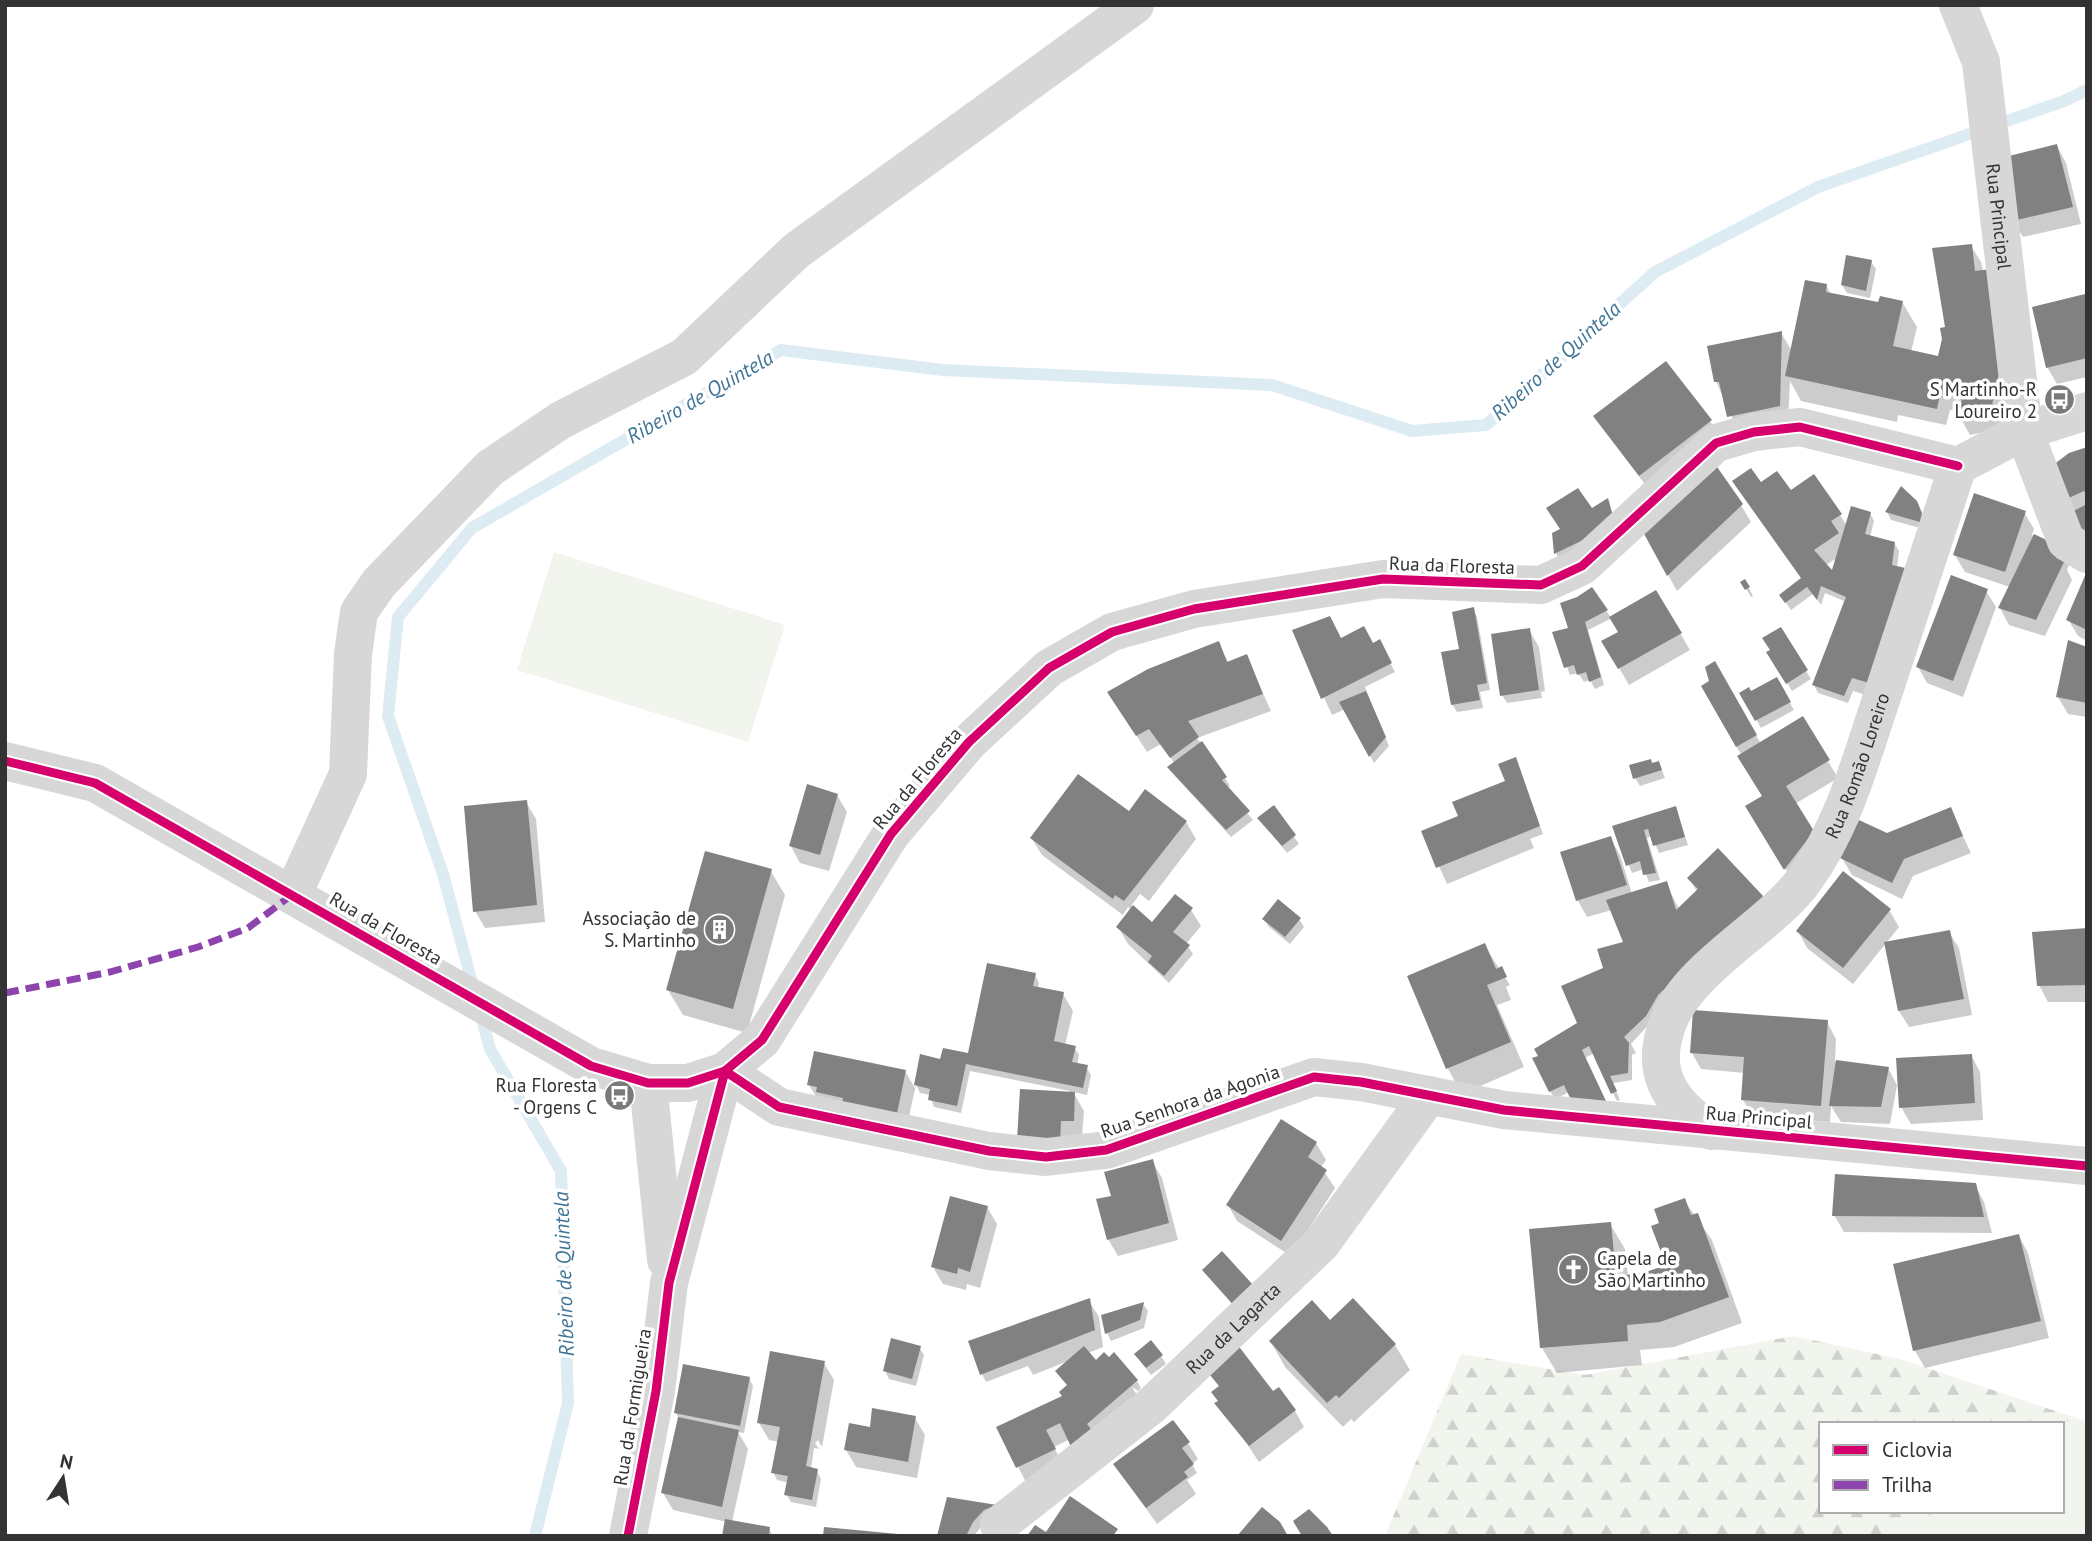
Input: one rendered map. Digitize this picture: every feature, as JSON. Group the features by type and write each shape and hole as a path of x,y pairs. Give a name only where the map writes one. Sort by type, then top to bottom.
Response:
{"street":[{"path":"293,894 348,774 353,654 359,612 379,583 490,468 561,420 684,357 796,251 1135,5"},
{"name":"Rua Principal","path":"1958,5 1981,62 2024,430 2066,541 2087,554"},
{"path":"1958,466 2024,430 2087,411"},
{"name":"Rua da Floresta","path":"5,761 95,783 591,1066 648,1083 688,1083 724,1071 762,1040 891,834 969,742 1049,668 1112,632 1194,609 1383,579 1541,585 1581,566 1716,443 1754,432 1800,427 1958,466"},
{"name":"Rua Romão Loreiro","path":"1712,1131 1688,1115 1668,1093 1660,1065 1669,1020 1691,988 1804,881 1841,819 1958,466"},
{"path":"669,1283 724,1071"},
{"name":"Rua Senhora da Agonia","path":"724,1071 779,1107 989,1152 1046,1157 1106,1150 1314,1077 1429,1095"},
{"path":"648,1083 669,1283"},
{"name":"Rua Principal","path":"1429,1095 1504,1110 2087,1166"},
{"name":"Rua da Lagarta","path":"999,1524 1152,1405 1321,1244 1429,1095"},
{"name":"Rua da Formigueira","path":"628,1536 656,1391 669,1283"}],"green space":[{"path":"554,552 785,625 748,742 517,670"},
{"path":"1794,1336 1900,1359 2073,1417 2064,1424 2064,1422 1819,1422 1819,1513 1935,1513 1883,1536 1385,1536 1461,1354 1585,1375"},
{"path":"2073,1417 2087,1422 2087,1536 1883,1536 1935,1513 2064,1513 2064,1424"}],"building":[{"path":"2057,144 2073,207 2012,221 2005,157"},
{"path":"1972,244 1975,271 1991,269 2000,369 1992,405 1985,413 1959,419 1962,398 1940,394 1937,409 1785,376 1805,280 1827,284 1826,292 1878,302 1880,296 1903,301 1893,346 1938,356 1942,339 1940,328 1945,327 1932,248"},
{"path":"1846,255 1872,260 1866,291 1841,285"},
{"path":"2085,294 2087,358 2046,368 2032,307"},
{"path":"1782,331 1780,406 1727,417 1719,382 1714,382 1707,346"},
{"path":"1666,361 1712,420 1639,476 1593,416"},
{"path":"2087,447 2087,494 2084,491 2062,501 2045,471 2069,453"},
{"path":"1715,464 1743,504 1667,576 1643,532"},
{"path":"1751,468 1761,482 1777,471 1791,490 1814,474 1842,514 1831,521 1839,533 1814,550 1832,570 1851,506 1871,512 1865,534 1895,542 1892,565 1910,569 1873,684 1852,678 1844,696 1812,685 1846,597 1821,586 1817,600 1807,587 1785,603 1779,595 1801,578 1732,481"},
{"path":"1901,486 1917,501 1922,513 1920,522 1885,512"},
{"path":"1578,488 1592,508 1608,498 1613,516 1587,538 1554,554 1552,533 1560,529 1546,508"},
{"path":"1974,493 2026,511 2005,572 1953,555"},
{"path":"2087,504 2087,543 2064,516"},
{"path":"2034,534 2061,547 2056,558 2064,562 2036,620 1998,608"},
{"path":"2087,571 2087,630 2066,620"},
{"path":"1951,575 1988,589 1953,681 1916,667"},
{"path":"1745,579 1750,587 1745,590 1740,582"},
{"path":"1592,587 1608,610 1585,622 1601,677 1589,682 1586,672 1577,675 1574,665 1564,668 1552,632 1568,628 1560,603 1577,597"},
{"path":"1656,590 1682,633 1618,669 1601,641 1618,632 1609,617"},
{"path":"1474,607 1487,683 1477,685 1480,700 1451,705 1441,652 1459,649 1452,612"},
{"path":"1330,616 1341,638 1364,626 1373,643 1380,639 1392,663 1321,699 1292,630"},
{"path":"1781,627 1808,670 1786,684 1766,652 1770,650 1762,638"},
{"path":"1530,628 1539,690 1500,696 1491,634"},
{"path":"2068,640 2087,647 2087,703 2056,697"},
{"path":"1219,641 1227,662 1247,654 1263,694 1188,721 1199,737 1170,758 1149,729 1136,736 1107,692 1148,669"},
{"path":"1715,661 1757,735 1736,747 1701,686 1709,681 1705,667"},
{"path":"1777,677 1791,702 1755,721 1739,693 1749,687 1751,691"},
{"path":"1366,691 1386,737 1369,757 1339,702"},
{"path":"1803,716 1830,760 1786,786 1814,831 1784,870 1745,806 1762,796 1737,756"},
{"path":"1202,741 1227,777 1222,780 1250,811 1226,830 1167,767"},
{"path":"1516,757 1540,826 1436,868 1421,831 1458,816 1452,802 1505,781 1498,764"},
{"path":"1651,759 1652,763 1659,761 1662,770 1633,779 1629,765"},
{"path":"1078,774 1129,811 1145,789 1187,821 1124,901 1115,895 1113,899 1030,838"},
{"path":"807,784 838,794 820,855 789,846"},
{"path":"527,800 537,905 473,912 464,806"},
{"path":"1274,805 1296,835 1282,846 1257,818"},
{"path":"1676,806 1685,837 1653,846 1648,829 1644,830 1656,873 1643,875 1640,861 1626,866 1612,826"},
{"path":"1951,807 1963,836 1904,859 1892,883 1840,858 1859,820 1887,833"},
{"path":"1611,836 1627,885 1576,901 1560,852"},
{"path":"1718,848 1764,897 1658,995 1646,1016 1624,1037 1629,1043 1628,1073 1610,1076 1617,1091 1611,1094 1589,1046 1582,1050 1606,1101 1572,1102 1564,1085 1549,1092 1532,1058 1538,1056 1534,1049 1577,1023 1561,986 1603,968 1597,949 1623,942 1606,900 1667,881 1676,910 1698,889 1687,878"},
{"name":"Associação de S. Martinho","path":"705,851 772,869 733,1009 666,990"},
{"path":"1843,871 1891,909 1843,968 1796,931"},
{"path":"1175,894 1193,908 1173,932 1190,945 1164,976 1148,962 1152,956 1116,927 1133,905 1152,922"},
{"path":"1278,899 1301,918 1285,937 1262,919"},
{"path":"2087,928 2087,985 2037,986 2032,932"},
{"path":"1950,930 1964,999 1898,1011 1884,942"},
{"path":"1485,943 1496,969 1502,966 1507,977 1487,985 1511,1042 1446,1069 1407,976"},
{"path":"987,963 1036,973 1033,986 1064,992 1054,1041 1076,1046 1072,1062 1088,1065 1083,1088 966,1064 957,1106 928,1100 930,1089 914,1085 920,1054 940,1059 943,1048 968,1053"},
{"path":"1693,1010 1828,1020 1821,1106 1741,1100 1744,1057 1690,1053"},
{"path":"814,1051 906,1070 896,1118 842,1103 843,1098 816,1092 817,1087 807,1085"},
{"path":"1972,1054 1975,1103 1899,1108 1896,1058"},
{"path":"1836,1060 1889,1067 1881,1107 1829,1106"},
{"path":"1020,1089 1075,1092 1074,1121 1061,1121 1060,1142 1017,1140"},
{"path":"1281,1119 1317,1142 1308,1157 1327,1170 1281,1241 1226,1205"},
{"path":"1153,1159 1169,1223 1107,1240 1096,1199 1111,1196 1104,1172"},
{"path":"1835,1174 1976,1183 1984,1217 1832,1216"},
{"path":"950,1196 988,1206 970,1272 958,1268 957,1274 931,1267"},
{"name":"Capela de São Martinho","path":"1685,1198 1691,1215 1698,1213 1729,1297 1660,1322 1627,1325 1628,1341 1540,1348 1529,1229 1611,1222 1616,1276 1643,1273 1666,1265 1651,1226 1659,1223 1654,1209"},
{"path":"2019,1234 2041,1321 1913,1351 1893,1264"},
{"path":"1222,1251 1254,1286 1236,1308 1202,1270"},
{"path":"1090,1298 1095,1330 980,1375 968,1341"},
{"path":"1353,1298 1396,1344 1339,1398 1336,1395 1327,1403 1269,1341 1312,1300 1330,1320"},
{"path":"1144,1302 1140,1320 1105,1334 1101,1315"},
{"path":"891,1338 921,1346 912,1379 883,1371"},
{"path":"1151,1340 1163,1355 1146,1368 1134,1354"},
{"path":"1237,1344 1273,1391 1279,1387 1296,1410 1249,1446 1214,1403 1218,1401 1211,1392 1219,1386 1205,1369"},
{"path":"1084,1346 1096,1360 1104,1352 1109,1357 1114,1352 1138,1380 1087,1424 1094,1433 1072,1449 1060,1423 1046,1430 1056,1449 1016,1468 996,1427 1062,1396 1059,1392 1067,1385 1055,1371"},
{"path":"770,1351 825,1361 806,1466 818,1469 812,1500 784,1495 788,1476 771,1473 780,1427 757,1423"},
{"path":"683,1364 750,1377 740,1426 674,1413"},
{"path":"872,1408 916,1416 908,1462 844,1450 849,1423 870,1427"},
{"path":"678,1417 739,1430 722,1507 661,1493"},
{"path":"1173,1420 1190,1442 1182,1448 1194,1464 1184,1472 1188,1477 1146,1508 1113,1464"},
{"path":"1070,1496 1118,1529 1113,1536 1027,1536 1035,1525 1046,1532"},
{"path":"947,1497 997,1505 984,1510 973,1522 966,1536 937,1536"},
{"path":"1262,1507 1280,1522 1288,1536 1237,1536"},
{"path":"1309,1509 1333,1536 1302,1536 1293,1521"},
{"path":"725,1519 770,1527 769,1536 722,1536"},
{"path":"824,1527 898,1534 823,1536"}],"waterway":[{"name":"Ribeiro de Quintela","path":"474,990 443,874 388,716 398,617 472,528 781,350 943,370 1272,385 1412,431 1486,425 1655,272 1818,187 2064,101 2087,90"},
{"name":"Ribeiro de Quintela","path":"480,1011 490,1049 561,1171 568,1403 535,1536"}],"marked path":[{"path":"5,993 110,972 198,947 248,928 293,894"}],"cycle path":[{"path":"5,761 95,783 591,1066 648,1083 688,1083 725,1071 762,1040 891,834 969,742 1049,668 1112,632 1194,609 1383,579 1541,585 1582,566 1716,443 1754,432 1800,427 1958,466"},
{"path":"628,1536 656,1391 669,1283 725,1071 779,1107 989,1151 1046,1157 1106,1150 1314,1077 1361,1082 1504,1110 2087,1166"}],"place":[{"name":"S Martinho-R Loureiro 2","path":"2060,400"},
{"name":"Associação de S. Martinho","path":"719,929"},
{"name":"Rua Floresta - Orgens C","path":"620,1096"},
{"name":"Capela de São Martinho","path":"1574,1269"}]}
